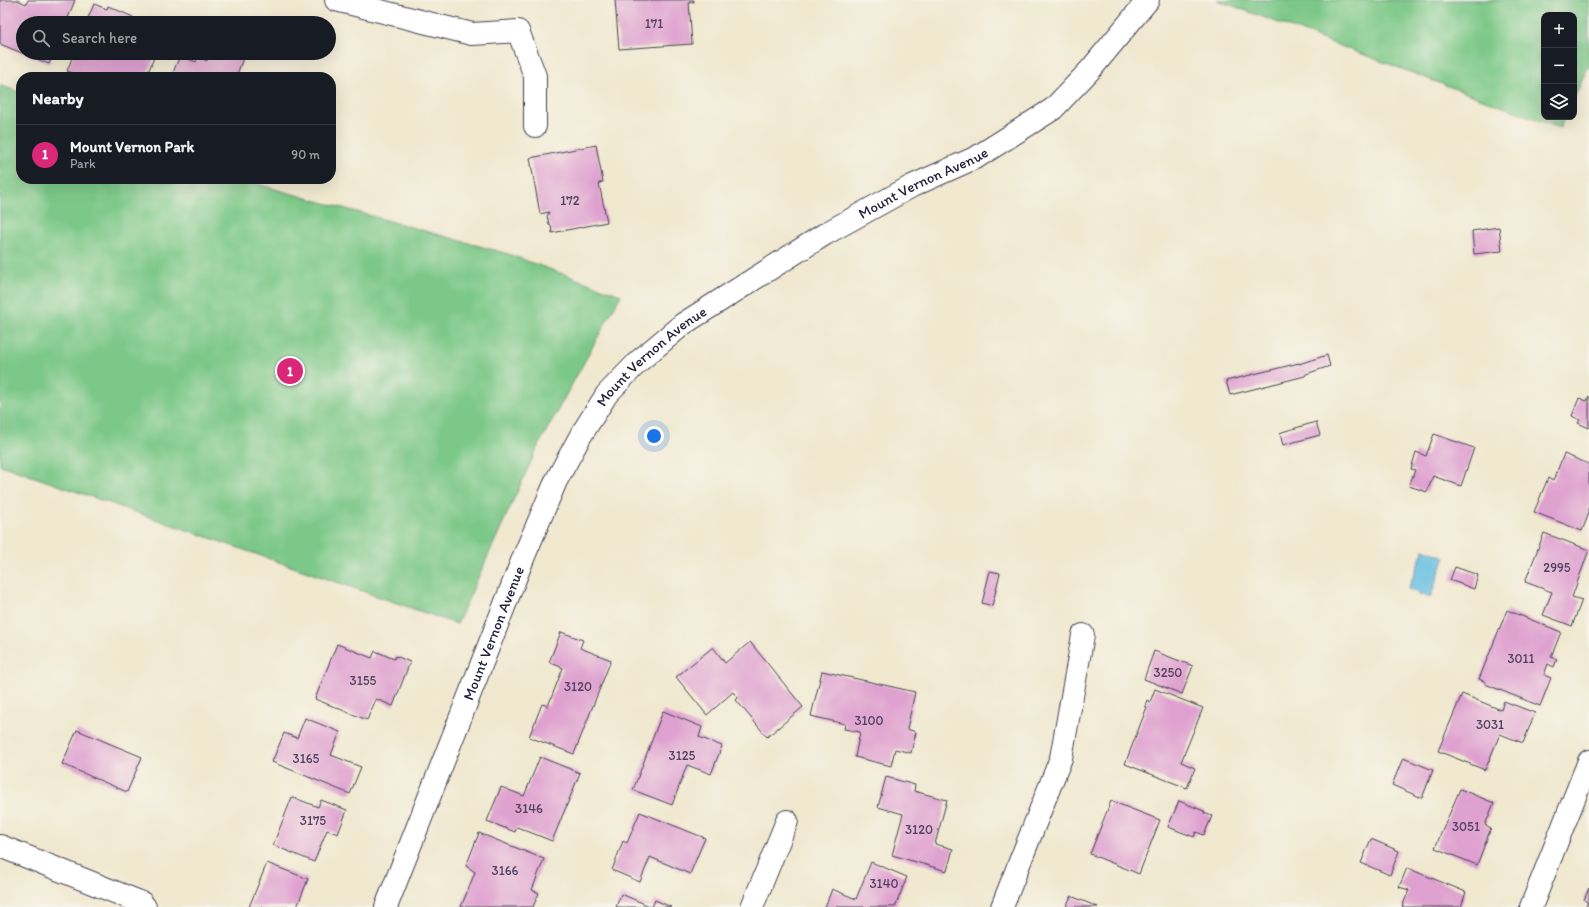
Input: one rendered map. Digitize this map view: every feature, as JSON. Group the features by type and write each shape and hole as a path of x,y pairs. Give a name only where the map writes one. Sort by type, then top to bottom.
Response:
{"street":[{"path":"336,0 472,34 518,30 535,76 535,126"},
{"name":"Mount Vernon Avenue","path":"386,907 524,556 553,488 580,435 607,394 639,361 683,324 825,234 912,186 977,157 1053,109 1091,69 1148,0"},
{"path":"1002,907 1061,758 1083,635"},
{"path":"1531,907 1589,761"},
{"path":"752,907 787,821"},
{"path":"0,846 142,903 145,907"}],"green space":[{"path":"1217,0 1589,0 1589,65 1577,91 1577,12 1541,12 1541,120 1564,120 1560,128"},
{"path":"0,85 16,91 16,184 257,184 508,254 621,295 538,446 457,624 0,465"}],"water":[{"path":"1424,549 1445,557 1430,598 1408,589"}],"building":[{"path":"0,0 17,0 26,4 28,0 75,0 69,16 16,16 16,51 0,44"},
{"path":"615,0 694,0 694,2 689,2 692,44 619,49"},
{"path":"94,4 107,9 108,6 131,16 89,16"},
{"path":"39,60 51,60 49,64"},
{"path":"71,60 153,60 148,72 67,71"},
{"path":"178,60 191,60 196,62 197,60 242,60 238,72 173,72"},
{"path":"596,145 603,182 599,183 607,222 552,233 551,225 549,224 547,216 549,212 540,214 530,158"},
{"path":"1499,227 1502,251 1474,254 1472,231"},
{"path":"1327,355 1330,366 1306,374 1305,376 1230,395 1226,381 1299,364"},
{"path":"1589,396 1589,428 1578,423 1580,420 1572,416 1579,398 1587,401"},
{"path":"1316,422 1320,435 1283,445 1280,434 1282,432"},
{"path":"1434,434 1474,448 1461,486 1433,476 1427,492 1409,486 1415,470 1411,469 1416,452 1426,456"},
{"path":"1564,454 1589,464 1589,513 1582,531 1534,512 1548,478 1553,481"},
{"path":"1544,533 1589,550 1572,597 1582,600 1572,626 1543,615 1552,592 1525,582"},
{"path":"1455,567 1478,575 1474,589 1450,580"},
{"path":"990,571 1000,573 992,606 982,603"},
{"path":"1507,610 1561,632 1551,657 1557,659 1554,667 1548,664 1544,675 1551,678 1540,706 1485,684 1486,682 1479,679"},
{"path":"561,632 583,640 580,648 611,660 574,754 529,737 542,704 548,706 563,668 549,662"},
{"path":"750,642 803,707 767,737 736,700 738,698 733,692 707,715 676,677 713,647 725,663"},
{"path":"337,644 372,658 375,651 394,659 396,656 410,662 393,706 376,699 367,720 315,699"},
{"path":"1154,651 1193,666 1182,694 1144,679"},
{"path":"822,671 915,692 907,729 916,732 911,753 895,749 891,766 855,757 860,732 844,729 845,724 811,716"},
{"path":"1155,689 1203,708 1181,762 1195,768 1187,788 1125,764 1147,707 1145,706 1147,700 1150,702"},
{"path":"1462,694 1501,710 1504,701 1535,713 1523,743 1500,734 1485,770 1438,751"},
{"path":"663,711 702,727 699,737 722,746 711,774 687,765 672,805 633,790"},
{"path":"305,718 340,732 331,755 361,767 350,794 272,762 284,733 297,738"},
{"path":"77,730 142,757 127,792 62,764"},
{"path":"540,757 580,773 552,841 517,827 515,832 487,821 501,787 524,796"},
{"path":"1403,758 1433,770 1422,798 1392,785"},
{"path":"886,777 915,785 914,791 947,800 935,844 953,849 947,871 892,855 903,814 878,807"},
{"path":"1460,789 1494,803 1485,825 1491,828 1477,865 1435,848"},
{"path":"292,797 318,807 321,800 347,810 338,834 327,830 314,862 273,845"},
{"path":"1111,801 1160,820 1139,874 1090,854"},
{"path":"1179,801 1204,811 1204,813 1212,816 1204,835 1196,832 1194,837 1168,827"},
{"path":"640,812 705,838 690,874 650,857 640,882 612,870 623,841 627,843"},
{"path":"479,833 544,859 532,890 539,893 533,907 461,907 475,872 466,866"},
{"path":"1371,839 1399,851 1390,875 1361,863"},
{"path":"871,862 907,877 895,907 825,907 832,889 856,899"},
{"path":"267,863 308,879 297,907 249,907"},
{"path":"1407,868 1466,892 1461,907 1402,907 1409,890 1399,887"},
{"path":"1589,888 1589,907 1586,907 1588,902 1584,900"},
{"path":"621,894 652,907 616,907"},
{"path":"1071,896 1098,907 1066,907"},
{"path":"655,900 671,907 652,907"}],"place":[{"name":"Mount Vernon Park","path":"290,371"}]}
